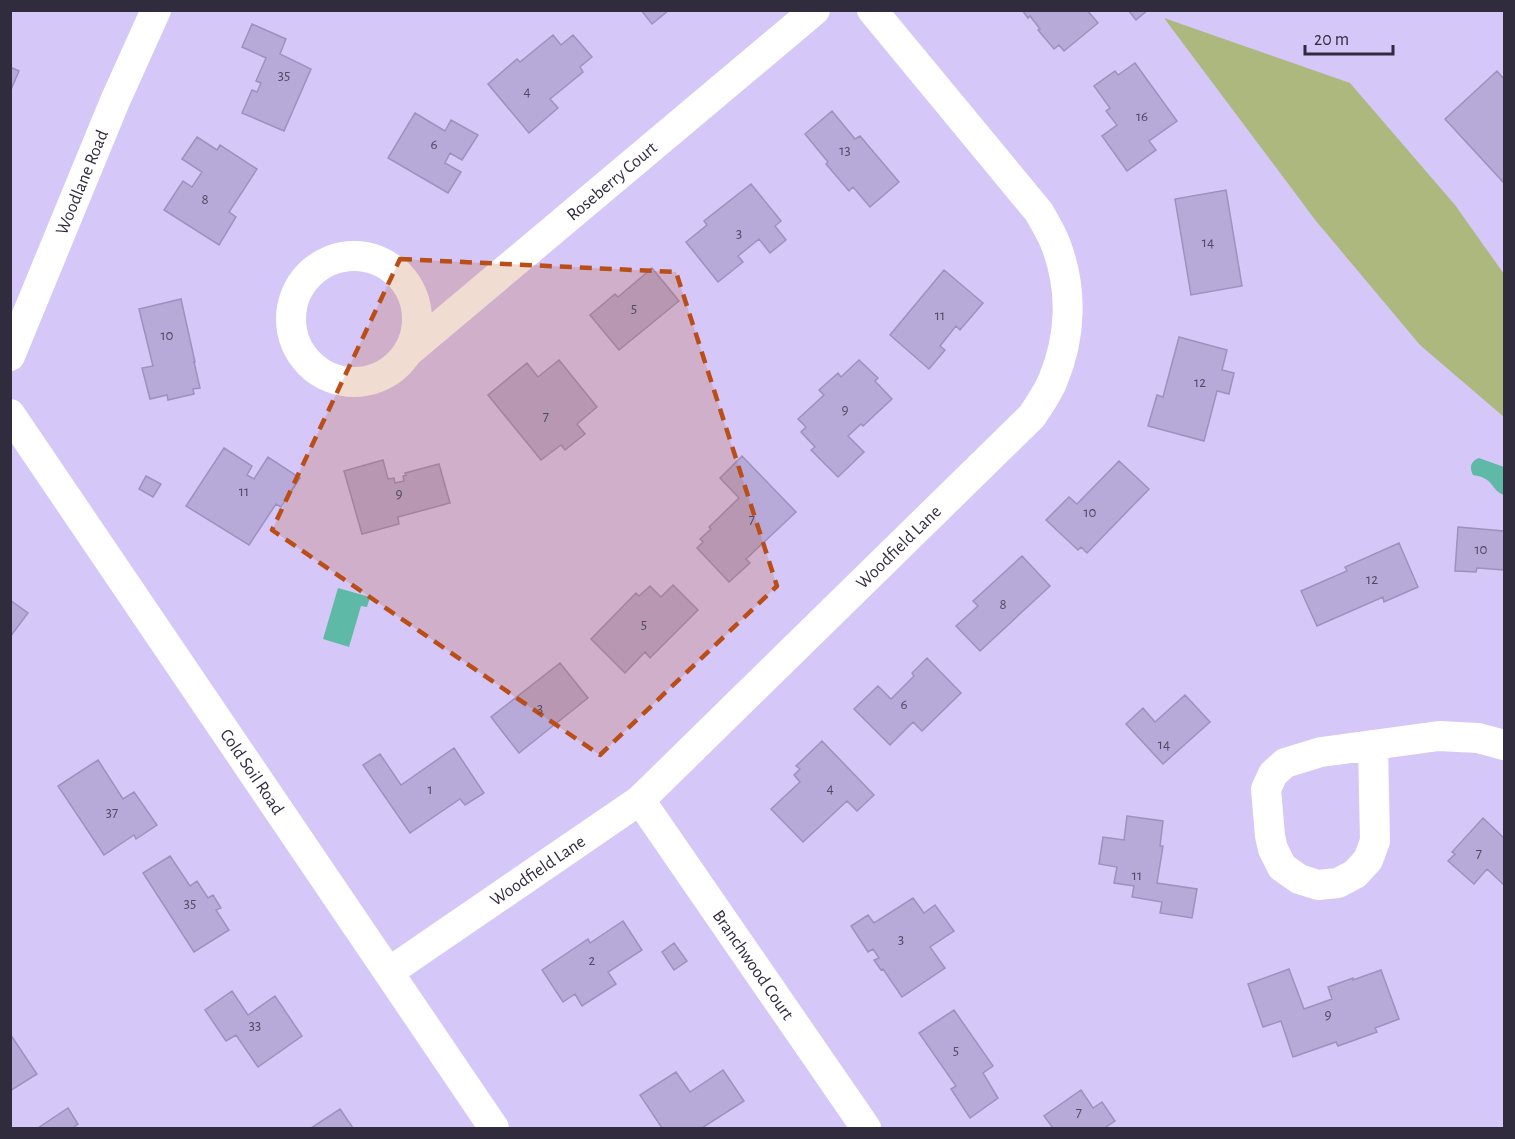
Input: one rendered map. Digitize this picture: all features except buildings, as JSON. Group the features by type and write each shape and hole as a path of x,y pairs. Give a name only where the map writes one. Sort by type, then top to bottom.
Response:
{"street":[{"name":"Woodlane Road","path":"10,357 115,101 156,10"},
{"name":"Roseberry Court","path":"408,352 416,332 417,309 408,286 393,269 373,258 350,256 327,261 310,273 296,292 291,313 291,329 301,355 318,372 336,380 357,383 378,378 395,368 408,352 815,10"},
{"name":"Woodfield Lane","path":"389,972 640,800 1032,416 1052,382 1064,348 1069,315 1066,279 1056,244 1039,212 872,10"},
{"name":"Cold Soil Road","path":"10,414 494,1128"},
{"path":"1373,745 1375,841 1368,860 1354,874 1338,883 1318,885 1299,879 1282,867 1273,849 1270,836 1266,789 1273,774 1285,763 1321,752 1439,736 1478,738 1504,745"},
{"name":"Branchwood Court","path":"640,800 866,1128"}],"highlighted area":[{"path":"400,259 676,272 777,586 600,755 272,530"}],"shaded area":[{"path":"1164,18 1350,83 1455,205 1504,274 1504,417 1420,345 1316,221"},
{"path":"1479,458 1504,467 1504,495 1496,490 1489,481 1473,475 1472,465"},
{"path":"338,588 370,597 367,607 361,606 349,647 323,639"}]}
